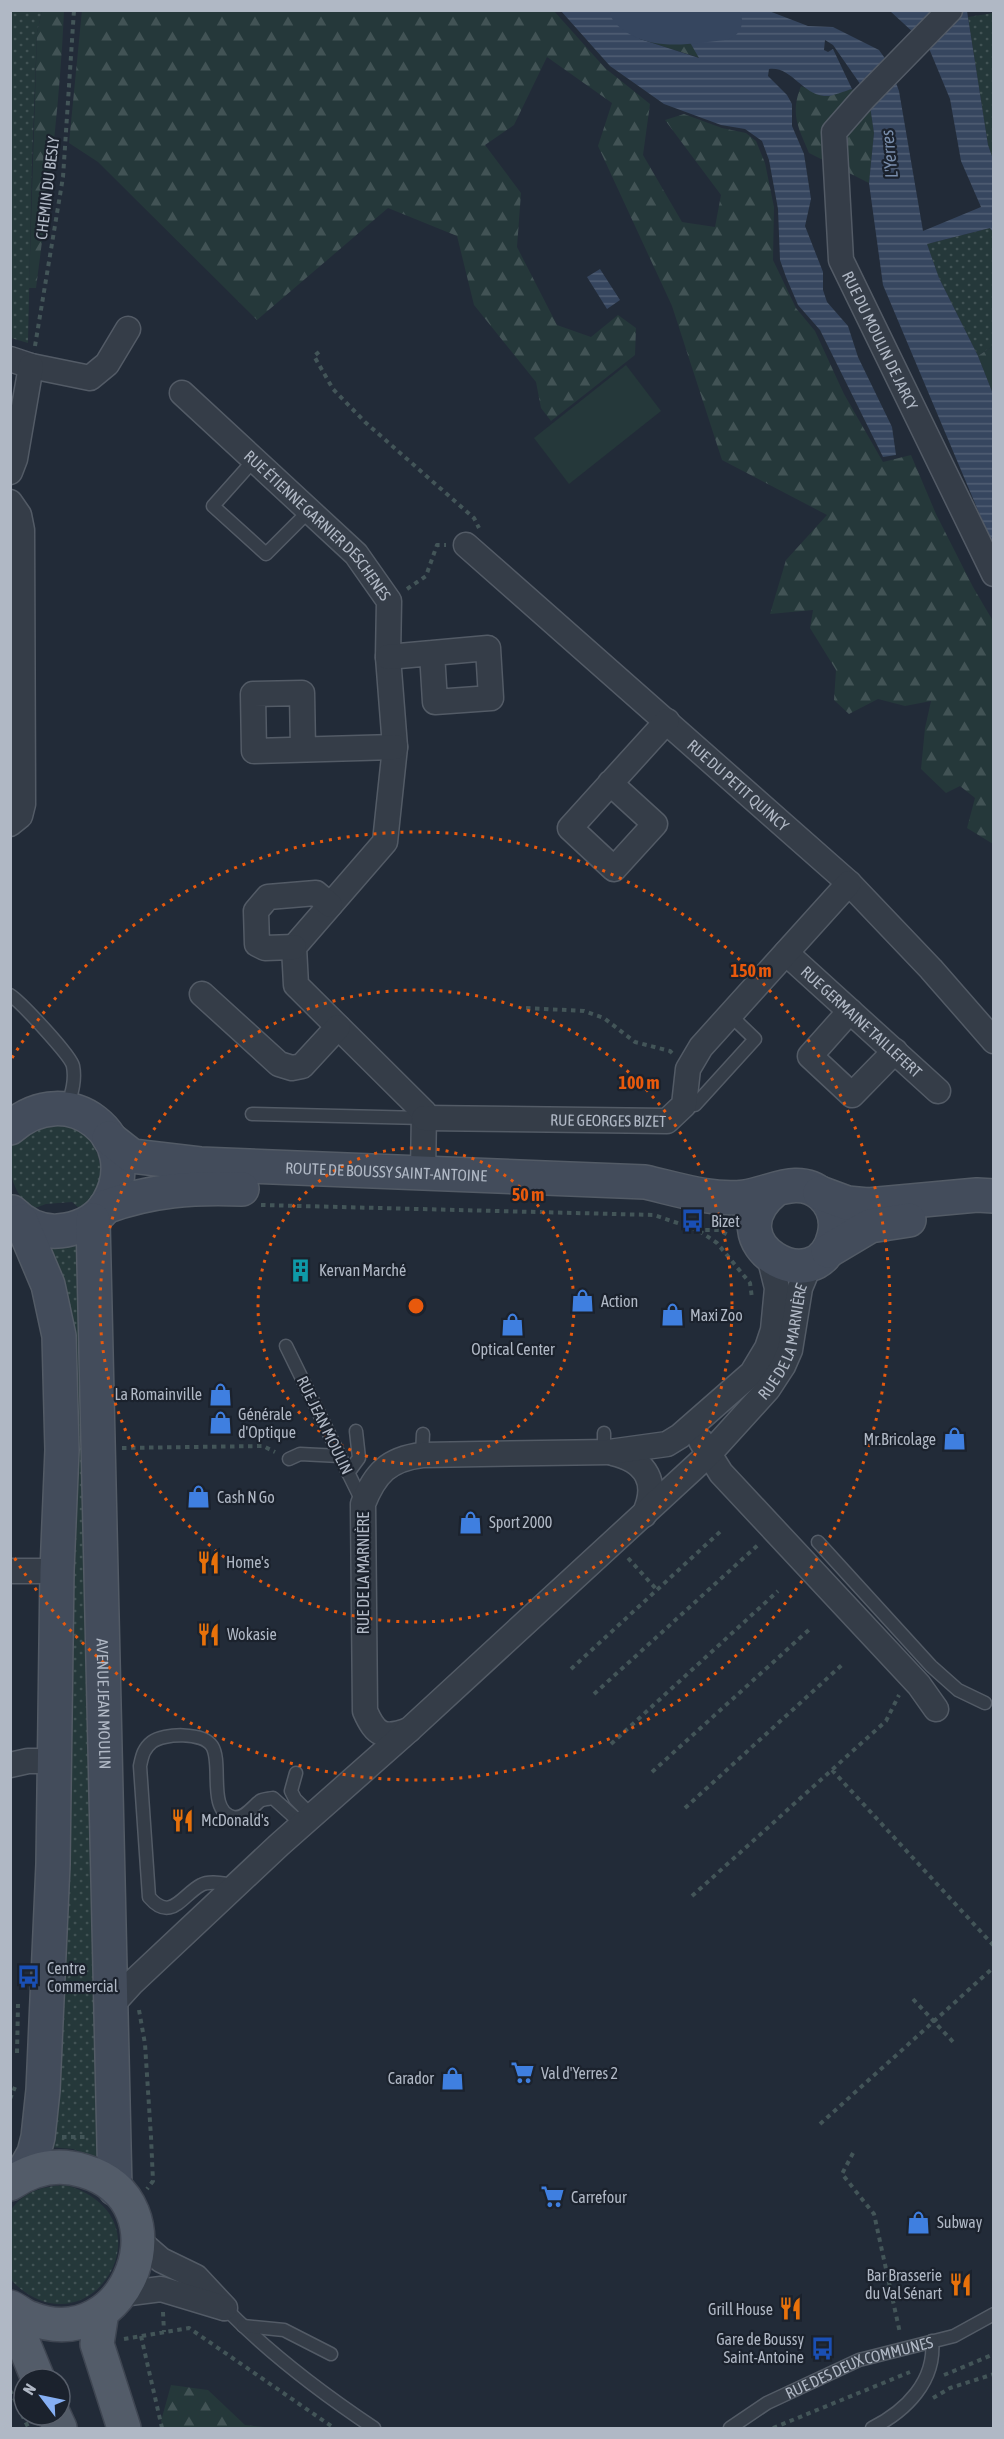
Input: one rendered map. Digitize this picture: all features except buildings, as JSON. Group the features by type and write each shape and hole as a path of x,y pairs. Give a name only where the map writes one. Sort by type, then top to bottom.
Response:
{"main road":[{"path":"10,1128 22,1118 37,1111 52,1108 67,1109"},
{"name":"ROUTE DE BOUSSY SAINT-ANTOINE","path":"67,1109 92,1119 109,1138 132,1156 177,1162 645,1182 709,1195 742,1197 775,1190"},
{"path":"99,1213 113,1194 118,1166 109,1138"},
{"path":"993,1196 977,1195 868,1205 846,1203 810,1187 797,1185 775,1190 757,1212 762,1243 788,1266 819,1257 870,1226 993,1212"},
{"name":"ROUTE DE BOUSSY SAINT-ANTOINE","path":"16,1216 38,1229 57,1232 76,1228 99,1213 134,1196 199,1187 507,1198 643,1200 706,1212 762,1243"},
{"path":"819,1257 836,1227 830,1203 820,1193"},
{"name":"AVENUE JEAN MOULIN","path":"99,1213 115,2189"},
{"path":"16,1216 48,1285 59,1336 62,1450 57,1571 53,1864 43,2090 34,2152 16,2180"},
{"path":"16,2180 45,2168 70,2167 94,2174 115,2189 127,2204 135,2221 138,2240 137,2259 132,2277 112,2303 98,2344 124,2428"},
{"path":"10,2308 30,2318 54,2324 79,2322 112,2303"},
{"path":"10,2308 33,2367"}],"street":[{"name":"RUE DU MOULIN DE JARCY","path":"950,10 834,132 841,260 993,574"},
{"path":"10,472 15,459 21,363 90,378 106,364 128,329"},
{"name":"RUE ÉTIENNE GARNIER DESCHENES","path":"182,393 356,554 389,602 388,657 395,747 386,842 294,947"},
{"path":"10,502 19,515 21,530 23,793 20,816 10,824"},
{"name":"RUE DU PETIT QUINCY","path":"475,541 667,721 849,883 931,969 993,1041"},
{"path":"388,657 432,653"},
{"path":"610,783 667,721"},
{"path":"303,749 395,747"},
{"name":"RUE GEORGES BIZET","path":"424,1118 667,1121 684,1105 688,1069 701,1047 849,883"},
{"path":"330,905 316,893 268,897 256,911 257,944 265,948 294,947 296,985 424,1112 423,1173"},
{"name":"RUE GERMAINE TAILLEFERT","path":"786,953 938,1091"},
{"path":"202,994 279,1064 292,1068 302,1066 338,1027"},
{"path":"850,1011 810,1056 852,1095 895,1052"},
{"name":"RUE DE LA MARNIÈRE","path":"409,1730 396,1735 383,1735 370,1724 365,1712 363,1504 377,1477 375,1460 406,1457 422,1444 606,1446 666,1444 692,1426 752,1373 767,1348 773,1330 777,1288 762,1243"},
{"name":"RUE DE LA MARNIÈRE","path":"112,2005 132,1983 237,1885 710,1453 768,1389 783,1366 790,1350 800,1288 819,1257"},
{"path":"692,1426 721,1473 919,1685 936,1709"},
{"name":"RUE DE LA MARNIÈRE","path":"606,1446 628,1456 648,1475 651,1490 650,1503 644,1515"},
{"path":"10,1571 57,1571"},
{"path":"10,1765 28,1761 54,1761"},
{"path":"138,2240 161,2260 196,2277 225,2308"},
{"path":"112,2303 161,2289 225,2308"},
{"path":"111,2392 131,2428"}],"lane":[{"path":"254,460 213,506 266,554 309,511"},
{"path":"10,995 73,1064 73,1084 67,1109"},
{"path":"684,1105 695,1105 755,1039 730,1015"},
{"path":"252,1114 424,1118"},
{"name":"RUE JEAN MOULIN","path":"286,1346 363,1504"},
{"path":"348,1473 375,1460 356,1431"},
{"path":"289,1459 300,1454 340,1456"},
{"path":"819,1542 931,1666 958,1690 985,1703"},
{"path":"237,1885 207,1883 200,1885 179,1903 169,1908 161,1907 149,1897 141,1766 142,1754 149,1744 158,1738 194,1735 205,1738 213,1747 216,1758 218,1800 223,1811 233,1817 242,1817 261,1800 273,1798 308,1821"},
{"path":"297,1773 291,1791 308,1821"},
{"path":"225,2308 313,2387 374,2428"},
{"name":"RUE DES DEUX COMMUNES","path":"730,2428 767,2403 859,2360 954,2336 993,2314"},
{"path":"243,2326 284,2330 331,2354"},
{"path":"872,2428 913,2400 930,2372 933,2356 932,2341"}],"path":[{"name":"CHEMIN DU BESLY","path":"21,363 63,177 74,10"},
{"path":"319,352 314,356 333,389 365,422 474,518 475,541 437,545 426,576 389,602"},
{"path":"526,1008 584,1011 604,1018 635,1042 670,1051 688,1069"},
{"path":"122,1448 263,1446 289,1459"},
{"path":"571,1669 722,1530"},
{"path":"594,1694 775,1530"},
{"path":"628,1558 657,1590"},
{"path":"612,1744 778,1591"},
{"path":"652,1772 812,1627"},
{"path":"685,1808 844,1663"},
{"path":"692,1896 875,1731"},
{"path":"832,1770 993,1946"},
{"path":"820,2124 993,1967"},
{"path":"913,1999 955,2044"},
{"path":"853,2153 842,2174 874,2214 910,2373"},
{"path":"189,2328 334,2428"},
{"path":"141,2336 162,2428"},
{"path":"773,2428 910,2373 930,2372 945,2376 992,2355"},
{"path":"925,2403 950,2388 993,2374"},
{"path":"10,2390 29,2428"}],"green space":[{"path":"82,10 554,11 605,68 650,104 643,155 682,222 715,227 721,195 665,120 684,114 722,128 746,133 756,141 765,163 774,207 773,260 796,308 815,331 844,394 883,462 911,455 936,514 993,621 993,844 967,828 975,798 960,786 946,793 921,769 925,728 931,701 905,706 878,699 849,714 834,700 836,670 810,628 813,610 770,614 786,560 827,515 722,460 672,306 598,146 612,103 547,57 514,125 485,145 521,193 517,247 557,325 591,337 618,315 636,328 635,355 551,421 541,408 536,382 474,305 457,236 388,208 257,320 98,162 69,143"},
{"path":"11,11 42,11 37,33 28,343 11,338"},
{"path":"42,11 64,11 57,115 45,219 36,288 29,288 37,33"},
{"path":"616,11 648,11 688,39 700,58 640,39"},
{"path":"993,13 993,159 988,145 968,17"},
{"path":"801,86 824,96 852,89 870,106 874,133 869,183 809,153 796,113"},
{"path":"990,228 993,232 993,346 978,356 939,278 927,244"},
{"path":"993,346 993,394 978,356"},
{"path":"626,365 661,411 569,484 534,438"},
{"path":"57,1125 76,1130 91,1142 100,1162 100,1182 91,1200 79,1208 72,1202 46,1204 35,1208 18,1193 12,1178 10,1160 13,1144 21,1133"},
{"path":"84,1242 99,2159 73,2149 49,2147 46,1245"},
{"path":"66,2185 99,2202 115,2225 118,2251 109,2275 92,2294 68,2304 40,2300 11,2280 11,2210 28,2194"},
{"path":"171,2385 208,2390 245,2425 274,2428 163,2428 161,2421"}],"water":[{"path":"561,11 616,11 640,39 699,58 688,39 648,11 769,11 808,26 833,27 879,50 889,64 899,91 923,231 981,207 961,161 950,99 928,46 890,11 967,11 988,145 993,159 993,232 990,228 927,244 939,278 978,356 993,394 993,546 883,285 869,183 874,133 870,106 872,101 833,45 825,40 824,50 828,52 833,49 852,89 824,96 809,91 777,69 769,69 768,76 787,95 792,104 792,126 804,154 811,199 805,226 823,272 823,290 827,302 848,326 858,357 892,427 896,455 883,457 820,330 798,305 786,277 780,260 778,209 769,160 762,141 745,129 721,125 664,104 610,66"},
{"path":"600,269 620,300 607,309 587,277"}],"waterway":[{"name":"L'Yerres","path":"629,10 639,17 662,25 723,21"}],"place":[{"name":"Bizet","path":"693,1221"},
{"name":"Kervan Marché","path":"301,1270"},
{"name":"Action","path":"583,1301"},
{"name":"Maxi Zoo","path":"672,1315"},
{"name":"Optical Center","path":"513,1324"},
{"name":"La Romainville","path":"220,1394"},
{"name":"Générale d'Optique","path":"220,1423"},
{"name":"Mr.Bricolage","path":"954,1439"},
{"name":"Cash N Go","path":"199,1497"},
{"name":"Sport 2000","path":"471,1522"},
{"name":"Home's","path":"208,1562"},
{"name":"Wokasie","path":"209,1634"},
{"name":"McDonald's","path":"183,1820"},
{"name":"Centre Commercial","path":"29,1977"},
{"name":"Val d'Yerres 2","path":"523,2073"},
{"name":"Carador","path":"452,2078"},
{"name":"Carrefour","path":"553,2197"},
{"name":"Subway","path":"919,2222"},
{"name":"Bar Brasserie du Val Sénart","path":"960,2284"},
{"name":"Grill House","path":"791,2309"},
{"name":"Gare de Boussy Saint-Antoine","path":"822,2348"}]}
